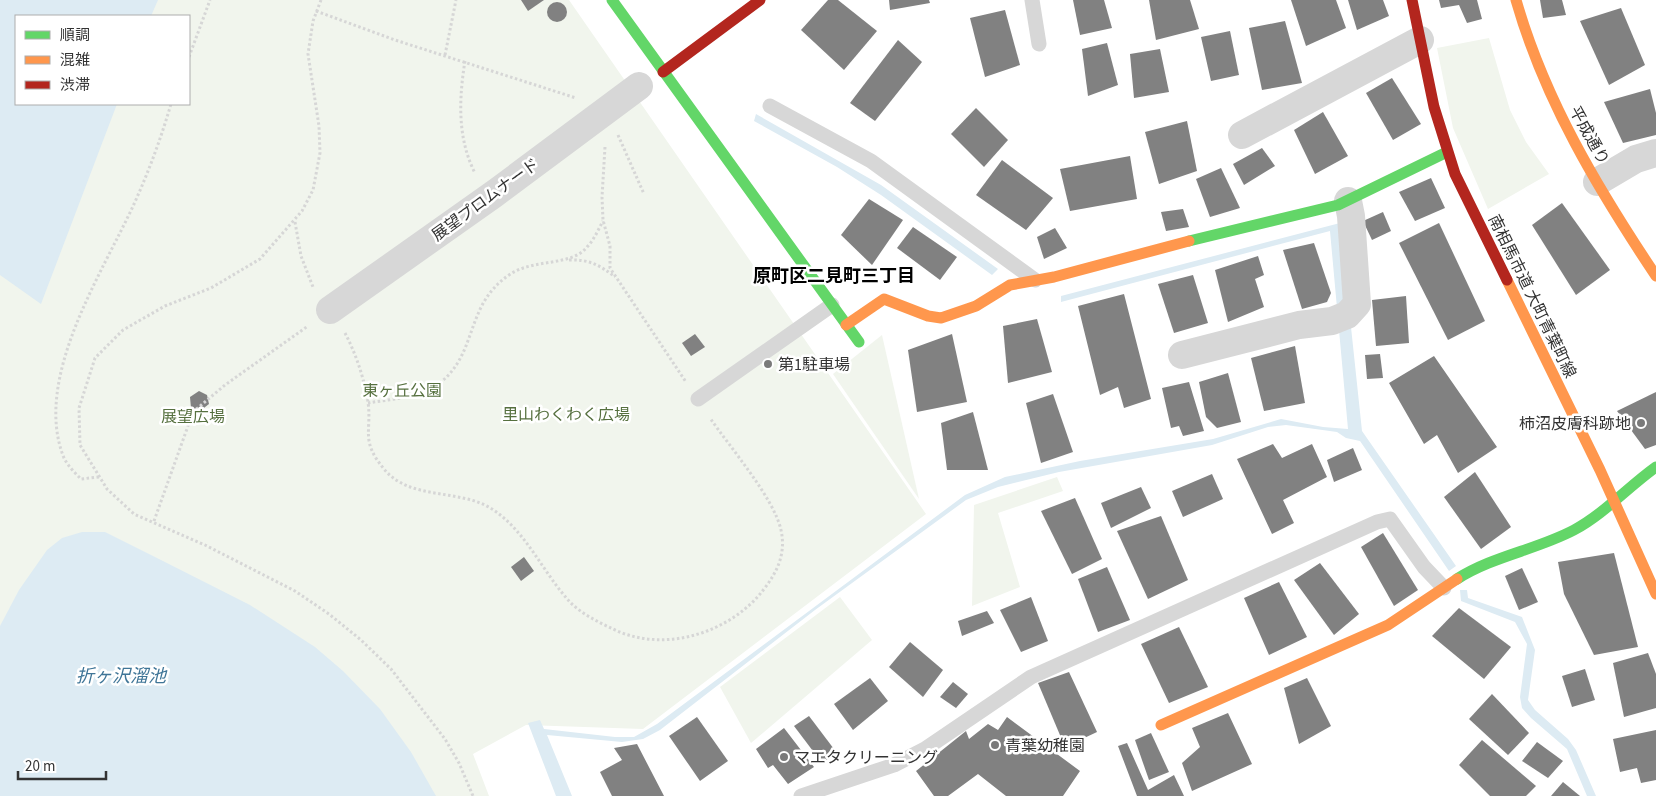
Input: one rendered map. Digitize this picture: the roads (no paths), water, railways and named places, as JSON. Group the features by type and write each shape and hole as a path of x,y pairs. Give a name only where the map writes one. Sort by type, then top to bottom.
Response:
{"street":[{"path":"612,0 859,342"},
{"path":"663,72 760,0"},
{"name":"南相馬市道 大町青葉町線","path":"1412,0 1447,152 1488,243 1596,461 1656,594"},
{"name":"平成通り","path":"1516,0 1525,35 1552,101 1597,182 1656,276"},
{"path":"1242,135 1420,40"},
{"name":"展望プロムナード","path":"330,310 494,194 639,86"},
{"path":"846,325 884,299 928,316 941,318 976,306 1010,285 1338,205 1447,152"},
{"path":"1597,182 1636,158 1656,153"},
{"path":"1182,355 1345,314 1357,304 1351,216 1348,201"},
{"path":"1161,725 1388,625 1407,615 1480,565 1566,534 1595,516 1638,478 1656,467"}],"lane":[{"path":"1032,0 1039,44"},
{"path":"770,106 871,160 1035,280"},
{"path":"698,399 832,305"},
{"path":"800,796 894,765 925,749 1031,677 1377,522 1390,519 1424,567 1444,588"}],"water":[{"path":"0,0 158,0 151,15 15,15 15,105 117,105 41,304 0,275"},
{"path":"756,114 881,185 998,269 992,275 881,195 837,167 754,121"},
{"path":"1340,223 1362,431 1456,566 1449,571 1360,441 1346,438 1337,432 1286,425 1268,427 1212,445 1059,472 998,487 966,500 815,610 660,730 643,739 622,742 547,735 572,796 556,796 528,723 540,720 544,729 615,737 634,737 657,724 965,495 1005,477 1080,461 1213,439 1281,419 1323,427 1348,429 1330,231 1061,302 1061,296"},
{"name":"折ヶ沢溜池","path":"82,532 105,532 250,605 315,647 343,671 380,709 411,752 436,796 0,796 0,626 19,590 47,550 62,538"},
{"path":"1460,590 1467,590 1468,598 1522,617 1535,650 1528,700 1535,710 1568,739 1576,750 1596,796 1587,796 1567,749 1522,708 1520,697 1527,644 1515,622 1461,601"}],"place":[{"name":"第1駐車場","path":"768,364"},
{"name":"柿沼皮膚科跡地","path":"1641,423"},
{"name":"青葉幼稚園","path":"995,745"},
{"name":"マエタクリーニング","path":"784,757"}],"district":[{"name":"原町区二見町三丁目","path":"834,276"}],"park label":[{"name":"東ヶ丘公園","path":"402,390"},
{"name":"里山わくわく広場","path":"566,414"},
{"name":"展望広場","path":"193,416"}]}
